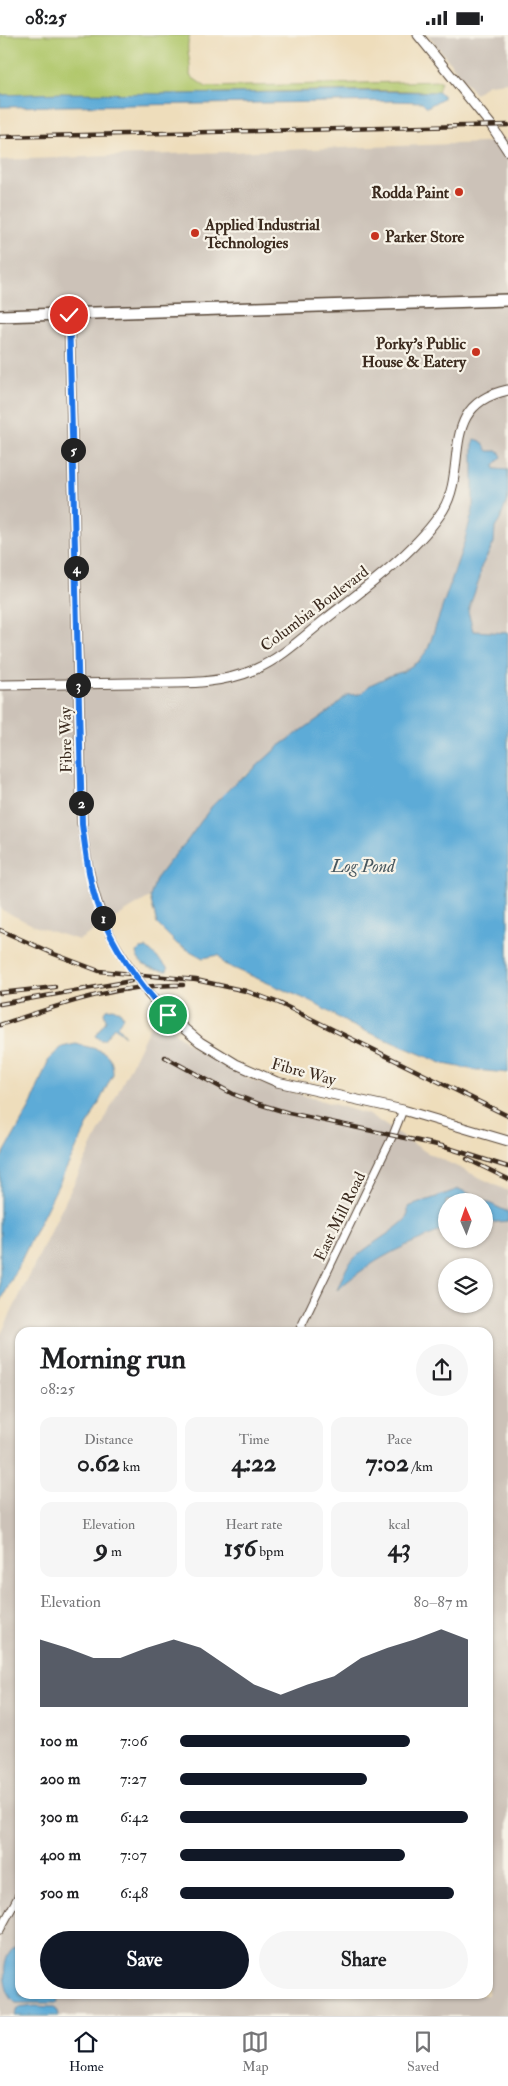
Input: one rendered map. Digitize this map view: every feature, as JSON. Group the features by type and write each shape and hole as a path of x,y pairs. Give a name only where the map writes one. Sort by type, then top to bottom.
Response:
{"highway":[{"path":"0,316 508,300"}],"street":[{"path":"418,35 491,125 508,151"},
{"name":"Fibre Way","path":"69,315 82,824 88,870 99,909 110,934 148,993 168,1015 200,1042 236,1064 277,1082 402,1110 508,1141"},
{"name":"Columbia Boulevard","path":"0,685 190,682 232,677 256,669 287,651 389,569 429,528 444,509 451,487 461,425 476,405 500,392 508,391"},
{"name":"East Mill Road","path":"301,1327 393,1135 402,1110"},
{"path":"0,1930 15,1902"}],"shaded area":[{"path":"428,35 508,35 508,82 488,84 475,94"},
{"path":"508,139 508,470 495,469 481,441 474,466 473,510 463,546 428,649 419,661 402,672 370,685 361,694 347,695 332,709 237,781 156,879 150,897 79,940 37,927 0,909 0,160 483,143"},
{"path":"508,498 508,633 473,631 468,611 480,577 481,567 494,543 495,528"},
{"path":"155,1016 196,1050 252,1080 370,1115 426,1152 508,1191 508,2016 0,2016 0,1336"}],"green space":[{"path":"0,35 190,35 188,51 190,76 206,87 441,81 438,92 342,91 0,95"}],"water":[{"path":"343,91 438,92 443,95 443,98 427,107 422,102 394,101 0,107 0,95"},
{"name":"Log Pond","path":"475,439 481,441 488,451 499,451 502,457 494,465 495,469 508,470 508,498 495,528 494,543 481,567 480,577 468,611 473,631 508,633 508,1073 475,1070 444,1064 349,1024 312,1002 224,964 219,955 203,958 177,944 157,924 150,897 156,879 168,863 187,841 212,806 237,781 246,776 278,747 332,709 347,695 361,694 370,685 402,672 419,661 428,649 463,546 473,510 473,445"},
{"path":"147,948 168,968 167,971 152,969 140,961 136,952"},
{"path":"113,1008 121,1012 123,1017 117,1026 125,1036 114,1027 104,1040 100,1040 95,1036 106,1021 104,1012 106,1009"},
{"path":"76,1044 97,1049 107,1055 112,1065 113,1074 0,1303 0,1160 30,1107 49,1059 62,1047"},
{"path":"459,1189 468,1193 448,1193"},
{"path":"438,1196 438,1232 388,1254 337,1290 349,1264 408,1217 408,1207"},
{"path":"493,1205 508,1212 508,1221 493,1222"},
{"path":"15,1948 15,1999 58,1999 58,2003 16,2003 11,1997 7,1990 4,1971 9,1954"},
{"path":"35,2006 53,2007 57,2010 58,2016 15,2016 18,2008"}],"railway":[{"path":"0,137 508,125"},
{"path":"0,930 54,954 99,971 196,980 246,991 279,1003 508,1116"},
{"path":"0,1004 131,981"},
{"path":"0,1025 90,997 159,985 183,985"},
{"path":"0,993 55,987"},
{"path":"165,1057 233,1094 259,1104 289,1113 442,1146 508,1167"},
{"path":"467,1159 508,1179"}],"place":[{"name":"Rodda Paint","path":"459,192"},
{"name":"Applied Industrial Technologies","path":"195,233"},
{"name":"Parker Store","path":"375,236"},
{"name":"Porky's Public House & Eatery","path":"476,352"}],"route":[{"path":"69,315 82,824 88,870 99,909 110,934 148,993 168,1015"}]}
